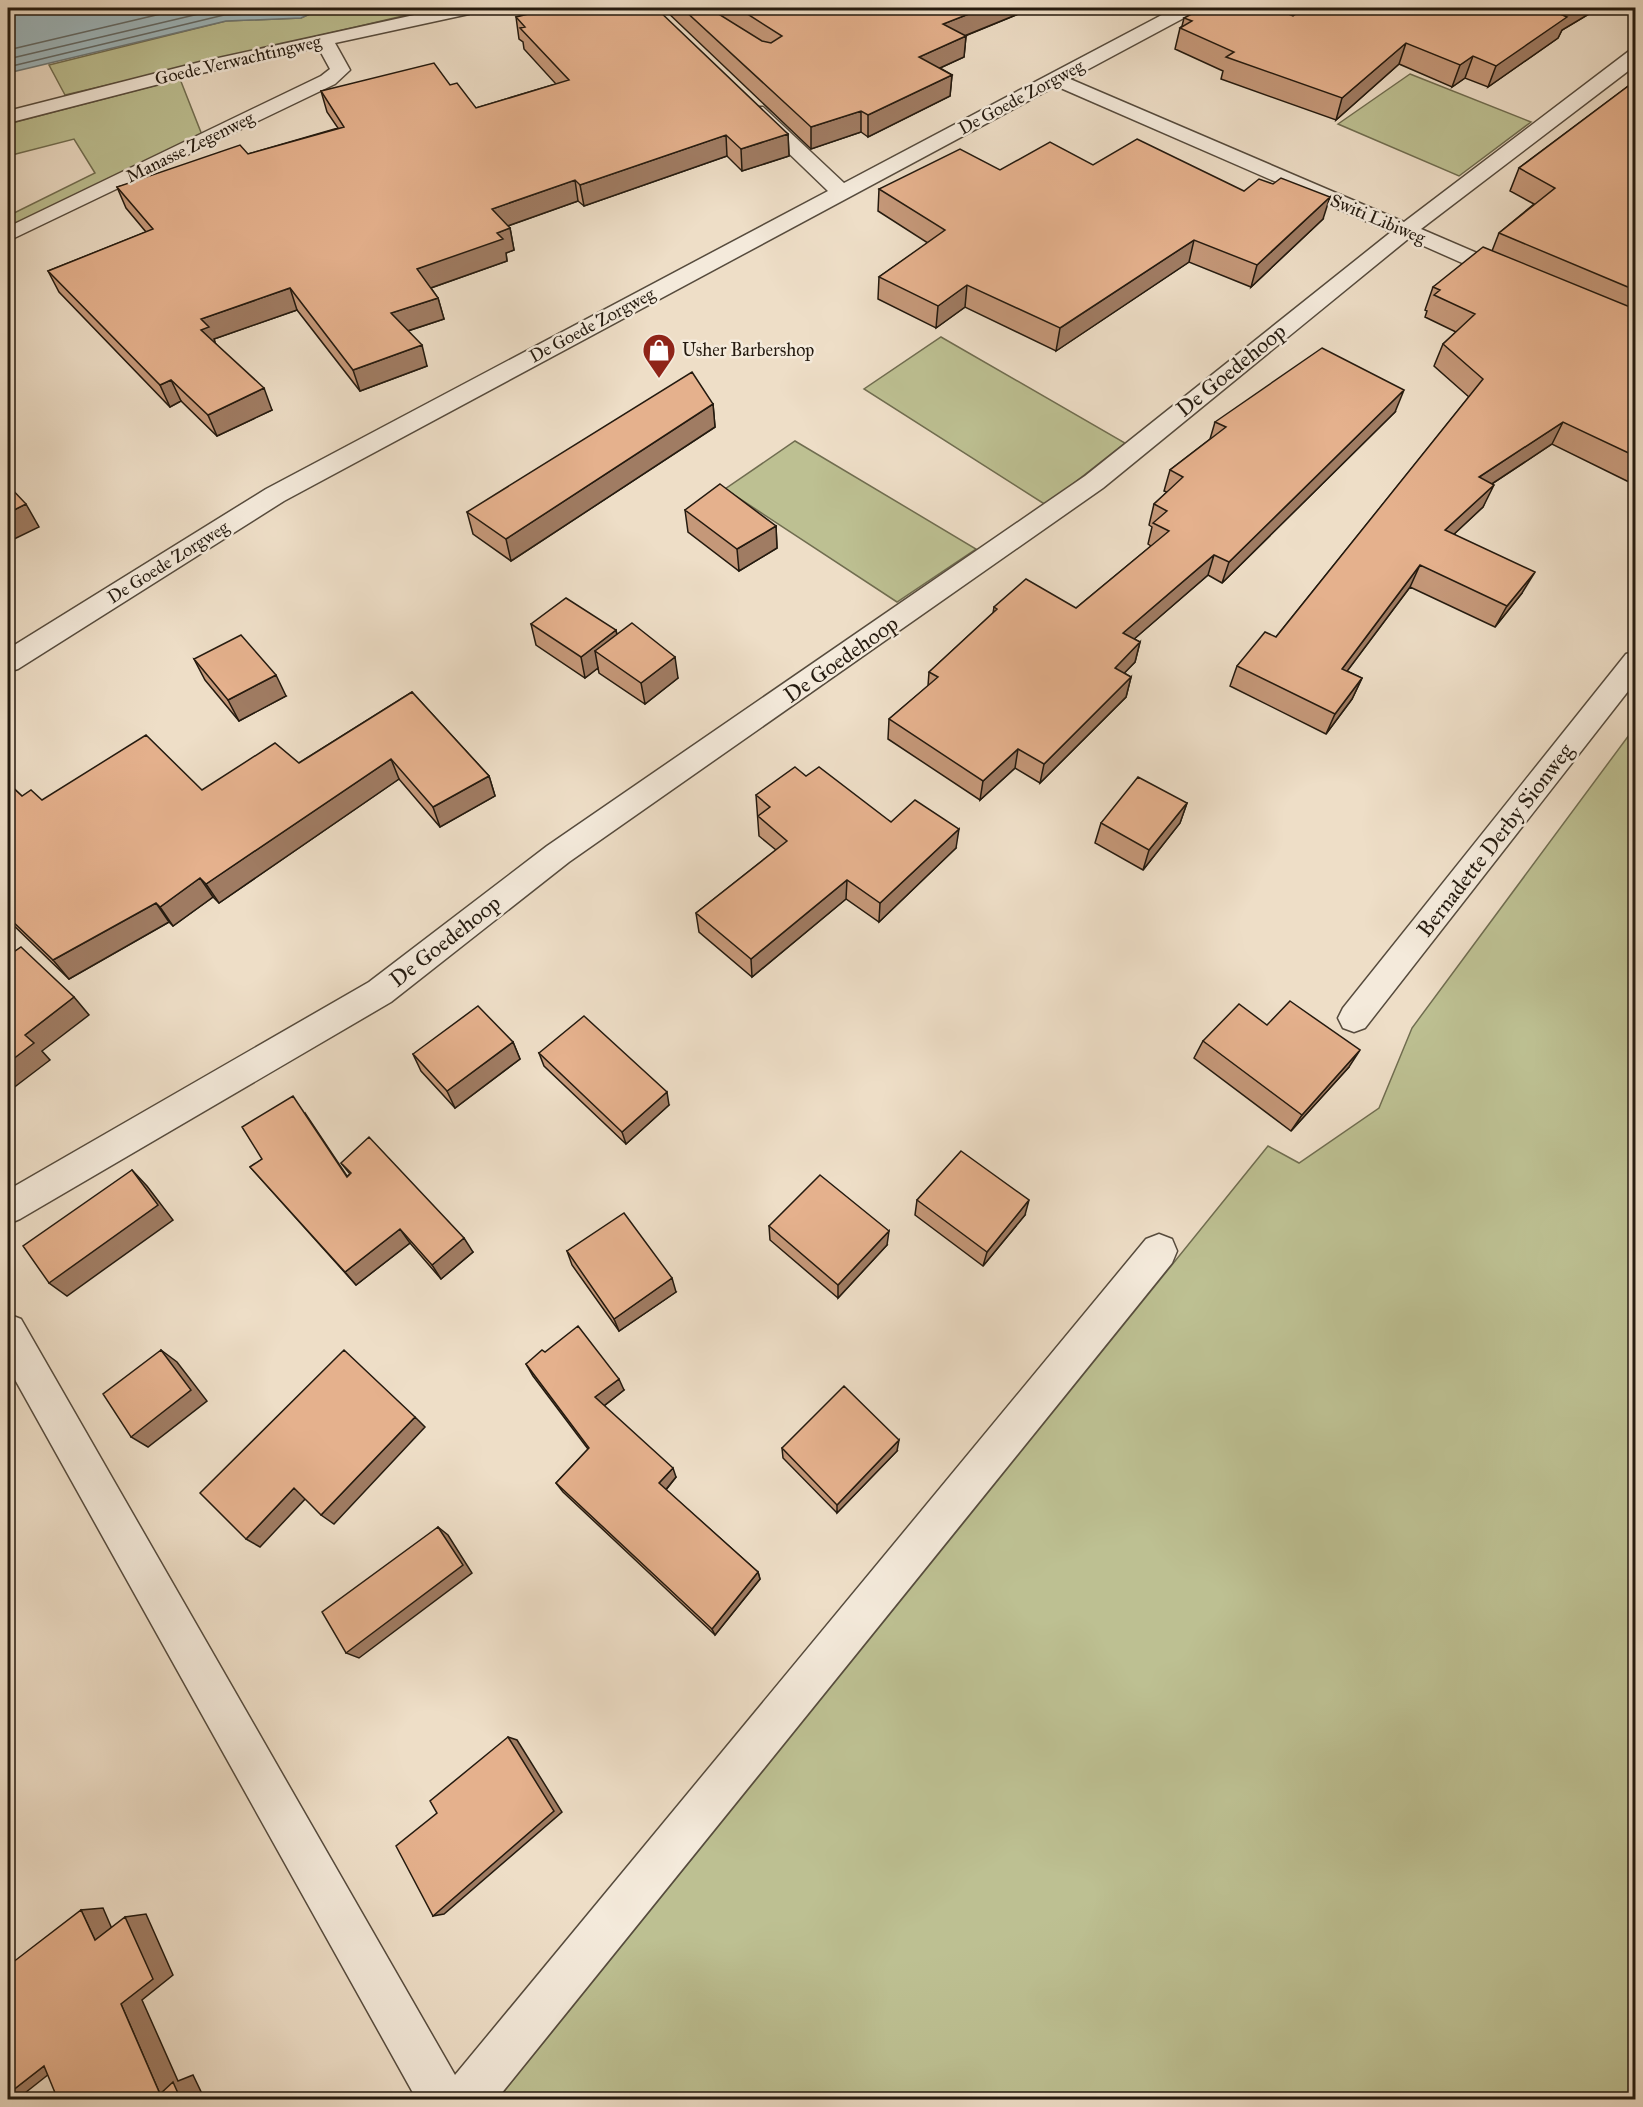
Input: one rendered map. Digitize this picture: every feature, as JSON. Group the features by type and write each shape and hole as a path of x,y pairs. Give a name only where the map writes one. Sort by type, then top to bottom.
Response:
{"street":[{"name":"Goede Verwachtingweg","path":"8,117 200,68 470,8"},
{"name":"De Goede Zorgweg","path":"8,662 275,495 1188,8"},
{"name":"Manasse Zegenweg","path":"8,235 328,80 340,70 324,40"},
{"name":"De Goedehoop","path":"8,1208 380,992 558,854 1094,482 1345,277 1635,55"},
{"name":"Switi Libiweg","path":"1055,79 1527,282"},
{"path":"741,96 841,192"},
{"name":"Bernadette Derby Sionweg","path":"1354,1018 1635,661"},
{"path":"465,2100 1159,1251"},
{"path":"8,1332 442,2100"}],"green space":[{"path":"323,8 437,8 65,95 49,65 226,21 301,18"},
{"path":"1410,74 1531,122 1459,176 1338,124"},
{"path":"180,79 202,135 8,229 8,216 95,173 74,139 8,156 8,124"},
{"path":"941,337 1125,443 1046,505 864,389"},
{"path":"795,441 976,549 897,602 725,489"},
{"path":"1635,727 1635,2099 498,2099 1268,1146 1299,1163 1379,1108 1412,1028"}],"water":[{"path":"8,8 323,8 301,18 226,21 8,73"}],"building":[{"path":"553,8 572,10 656,8 788,134 741,149 726,135 580,185 575,180 492,209 510,228 497,233 503,239 417,269 438,298 391,313 422,345 353,370 290,288 201,319 209,327 201,330 264,388 208,415 171,380 160,385 48,271 153,229 117,187 240,145 248,154 344,127 321,91 434,63 450,85 457,83 476,108 569,80 520,28 525,27 516,17"},
{"path":"682,8 709,8 762,41 771,43 782,36 738,8 984,8 943,24 966,36 919,57 952,75 868,115 861,111 811,127"},
{"path":"1203,8 1273,8 1293,16 1305,8 1572,8 1560,14 1567,17 1496,66 1473,56 1460,65 1406,43 1342,98 1226,57 1234,52 1180,28 1192,21 1184,18"},
{"path":"1635,81 1635,290 1499,233 1555,188 1519,168"},
{"path":"1137,139 1244,191 1259,179 1273,184 1281,178 1330,197 1257,265 1194,240 1060,328 967,285 938,306 879,277 945,230 879,189 960,149 1000,170 1050,142 1093,165"},
{"path":"1483,247 1635,309 1635,456 1563,422 1479,477 1494,485 1445,530 1535,572 1507,606 1420,565 1342,669 1362,678 1335,714 1237,666 1265,632 1276,637 1483,379 1443,344 1475,314 1434,295 1440,290 1433,287"},
{"path":"1322,348 1404,390 1229,562 1214,555 1123,633 1140,642 1115,668 1131,677 1044,764 1018,749 983,781 889,719 938,677 929,672 997,609 994,607 1026,579 1076,608 1169,531 1153,523 1167,511 1154,504 1183,477 1170,470 1226,427 1215,422"},
{"path":"692,372 713,404 506,539 467,512"},
{"path":"720,484 776,526 737,549 685,510"},
{"path":"8,485 26,504 8,513"},
{"path":"566,598 616,630 581,657 531,624"},
{"path":"632,623 675,657 641,683 595,651"},
{"path":"241,635 276,675 228,700 194,659"},
{"path":"412,692 489,776 433,807 391,759 206,884 200,878 160,907 156,903 53,960 8,917 8,783 22,796 31,790 42,800 146,735 202,790 275,743 299,763"},
{"path":"795,767 806,776 819,767 891,822 915,800 959,829 880,903 847,880 751,959 696,913 787,841 758,816 770,807 756,795"},
{"path":"1138,777 1187,803 1149,850 1101,823"},
{"path":"21,947 74,997 25,1035 34,1043 8,1063 8,956"},
{"path":"1290,1001 1360,1050 1302,1115 1203,1041 1239,1004 1267,1025"},
{"path":"478,1006 513,1042 447,1091 413,1054"},
{"path":"584,1016 667,1092 622,1132 539,1053"},
{"path":"293,1096 347,1177 351,1173 341,1163 369,1137 464,1238 432,1265 400,1229 345,1272 250,1167 262,1159 242,1127"},
{"path":"961,1151 1029,1200 987,1252 917,1200"},
{"path":"132,1170 158,1205 49,1283 23,1246"},
{"path":"820,1175 889,1231 838,1285 769,1226"},
{"path":"624,1213 672,1278 614,1319 567,1251"},
{"path":"578,1326 619,1379 595,1397 673,1468 659,1483 758,1572 712,1629 556,1483 589,1448 526,1364 542,1350 545,1352"},
{"path":"161,1350 191,1390 131,1437 103,1394"},
{"path":"344,1350 415,1417 321,1515 294,1488 246,1539 200,1493"},
{"path":"844,1386 899,1440 837,1505 782,1448"},
{"path":"438,1527 463,1565 346,1653 322,1612"},
{"path":"508,1737 554,1811 433,1916 396,1846 437,1813 430,1801"},
{"path":"81,1910 95,1940 125,1917 153,1979 121,2004 160,2094 173,2082 181,2100 58,2100 44,2066 8,2094 8,1966"}],"place":[{"name":"Usher Barbershop","path":"659,379"}]}
